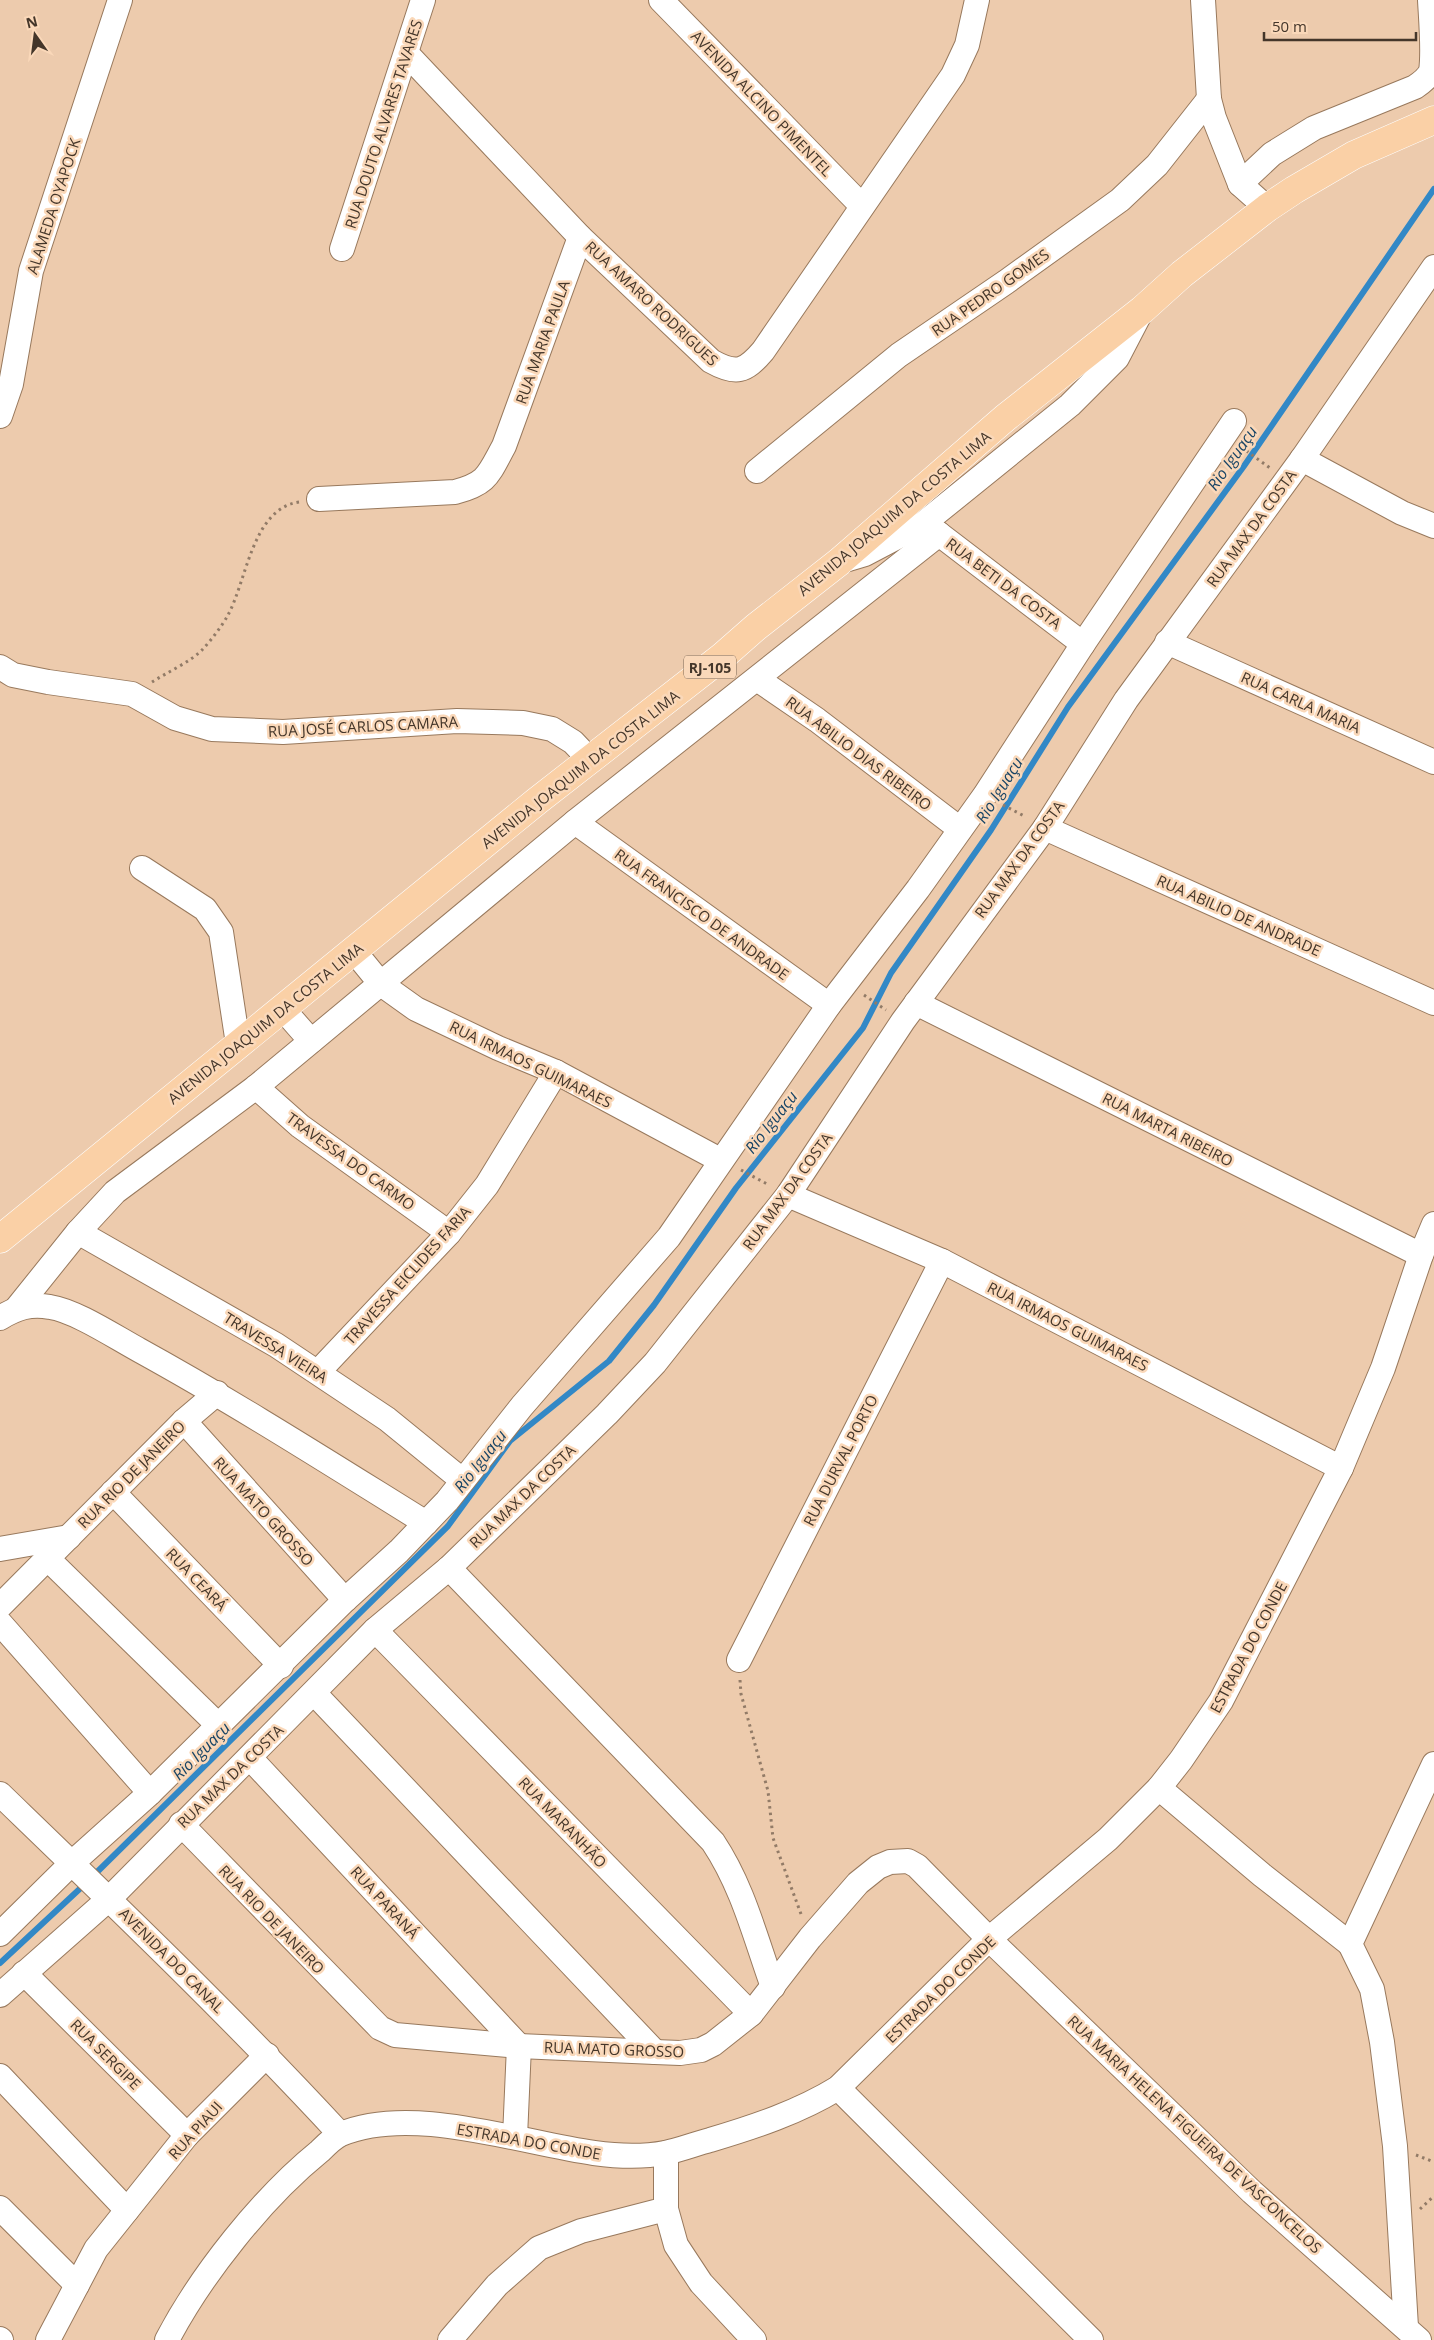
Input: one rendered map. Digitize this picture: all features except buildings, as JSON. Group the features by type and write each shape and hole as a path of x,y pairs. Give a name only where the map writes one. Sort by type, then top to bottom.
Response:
{"main road":[{"name":"AVENIDA JOAQUIM DA COSTA LIMA","path":"0,1239 282,1008 839,562 1005,418 1142,310 1182,274 1267,208 1354,155 1434,120"}],"street":[{"name":"ALAMEDA OYAPOCK","path":"0,416 11,384 31,271 120,0"},
{"name":"RUA DOUTO ALVARES TAVARES","path":"342,249 423,0"},
{"name":"AVENIDA ALCINO PIMENTEL","path":"661,0 862,206"},
{"name":"RUA AMARO RODRIGUES","path":"406,54 580,237 711,361 725,369 739,371 752,364 764,351 953,75 967,45 977,0"},
{"path":"1203,0 1209,99 1240,184 1267,208"},
{"path":"1240,184 1272,154 1314,128 1415,87 1425,80 1431,71 1433,55 1430,0"},
{"name":"RUA PEDRO GOMES","path":"758,471 898,355 1006,282 1120,200 1156,165 1209,99"},
{"name":"RUA MARIA PAULA","path":"319,499 462,490 476,487 487,478 504,446 580,237"},
{"name":"RUA MAX DA COSTA","path":"0,1995 108,1896 251,1759 375,1630 449,1568 608,1414 655,1363 916,1004 1036,823 1302,459 1432,273"},
{"path":"8,1313 115,1192 256,1087 575,822 757,679 932,528 1099,377 1117,358 1142,310"},
{"path":"0,1934 150,1793 281,1666 345,1600 399,1551 447,1501 522,1406 669,1237 729,1164 829,1005 918,889 984,795 1083,644 1234,431"},
{"path":"1302,459 1402,512 1434,526"},
{"path":"839,562 932,528"},
{"name":"RUA BETI DA COSTA","path":"932,528 1083,644"},
{"name":"RUA CARLA MARIA","path":"1167,642 1434,762"},
{"path":"0,667 13,675 132,694"},
{"name":"RUA ABILIO DIAS RIBEIRO","path":"757,679 817,720 960,829"},
{"name":"RUA JOSÉ CARLOS CAMARA","path":"132,694 175,718 212,729 284,732 457,721 523,723 552,729 572,742 590,760"},
{"name":"RUA FRANCISCO DE ANDRADE","path":"575,822 829,1005"},
{"name":"RUA ABILIO DE ANDRADE","path":"1036,823 1434,1003"},
{"path":"142,868 205,909 220,932 238,1044"},
{"name":"RUA IRMAOS GUIMARAES","path":"354,951 381,984 416,1009 498,1048 556,1072 729,1164"},
{"name":"RUA MARTA RIBEIRO","path":"916,1004 1421,1256"},
{"path":"282,1008 310,1041"},
{"name":"TRAVESSA EICLIDES FARIA","path":"318,1372 450,1233 487,1185 556,1072"},
{"name":"TRAVESSA DO CARMO","path":"256,1087 300,1126 450,1233"},
{"name":"RUA IRMAOS GUIMARAES","path":"780,1190 942,1261 1341,1468"},
{"name":"ESTRADA DO CONDE","path":"166,2340 184,2307 244,2229 301,2166 340,2134 377,2124 419,2122 514,2137 595,2154 650,2155 666,2153 743,2130 818,2100 838,2088 989,1939 1108,1839 1158,1788 1181,1760 1221,1701 1341,1468 1383,1368 1421,1256 1434,1224"},
{"name":"TRAVESSA VIEIRA","path":"78,1232 232,1319 318,1372 387,1419 462,1480"},
{"name":"RUA DURVAL PORTO","path":"739,1660 942,1261"},
{"path":"8,1313 36,1306 52,1307 86,1322 217,1393 426,1523"},
{"name":"RUA RIO DE JANEIRO","path":"0,1606 184,1421 217,1393"},
{"name":"RUA MATO GROSSO","path":"184,1421 345,1600"},
{"name":"RUA CEARÁ","path":"113,1492 281,1666"},
{"path":"0,1549 68,1537"},
{"path":"47,1558 218,1725"},
{"path":"449,1568 713,1842 727,1863 741,1892 773,1987"},
{"path":"0,1623 150,1793"},
{"name":"RUA MARANHÃO","path":"375,1630 751,2014"},
{"path":"314,1693 655,2052"},
{"name":"RUA PARANÁ","path":"251,1759 519,2046"},
{"path":"1158,1788 1262,1876 1350,1944 1434,1764"},
{"path":"0,1794 73,1865"},
{"name":"RUA RIO DE JANEIRO","path":"181,1824 364,2013"},
{"name":"RUA MARIA HELENA FIGUEIRA DE VASCONCELOS","path":"858,1883 878,1867 890,1862 908,1861 917,1866 989,1939 1252,2192 1408,2336"},
{"name":"AVENIDA DO CANAL","path":"73,1865 108,1896 267,2055 340,2134"},
{"name":"RUA MATO GROSSO","path":"364,2013 380,2028 395,2035 519,2046 680,2053 701,2050 713,2044 751,2014 810,1938 858,1883"},
{"name":"RUA MARIA HELENA FIGUEIRA DE VASCONCELOS","path":"1350,1944 1372,1989 1382,2042 1395,2146 1408,2336"},
{"name":"RUA SERGIPE","path":"24,1973 187,2135"},
{"path":"514,2137 519,2046"},
{"name":"RUA PIAUI","path":"48,2340 96,2249 187,2135 267,2055"},
{"path":"0,2076 127,2210"},
{"path":"838,2088 1091,2340"},
{"path":"666,2153 666,2209 676,2245 701,2283 754,2340"},
{"path":"0,2208 77,2285"},
{"path":"450,2340 497,2285 539,2248 581,2231 666,2209"}],"path":[{"path":"1234,431 1274,471"},
{"path":"132,694 202,650 228,616 243,580 254,546 268,519 286,504 319,499"},
{"path":"1002,805 1036,823"},
{"path":"862,994 894,1016"},
{"path":"729,1164 780,1190"},
{"path":"739,1660 740,1694 768,1791 773,1838 810,1938"}],"waterway":[{"name":"Rio Iguaçu","path":"92,1877 448,1526 510,1441 609,1361 654,1305 736,1188 863,1028 891,973 991,830 1068,707 1244,466 1434,189"},
{"name":"Rio Iguaçu","path":"0,1963 85,1884"}]}
